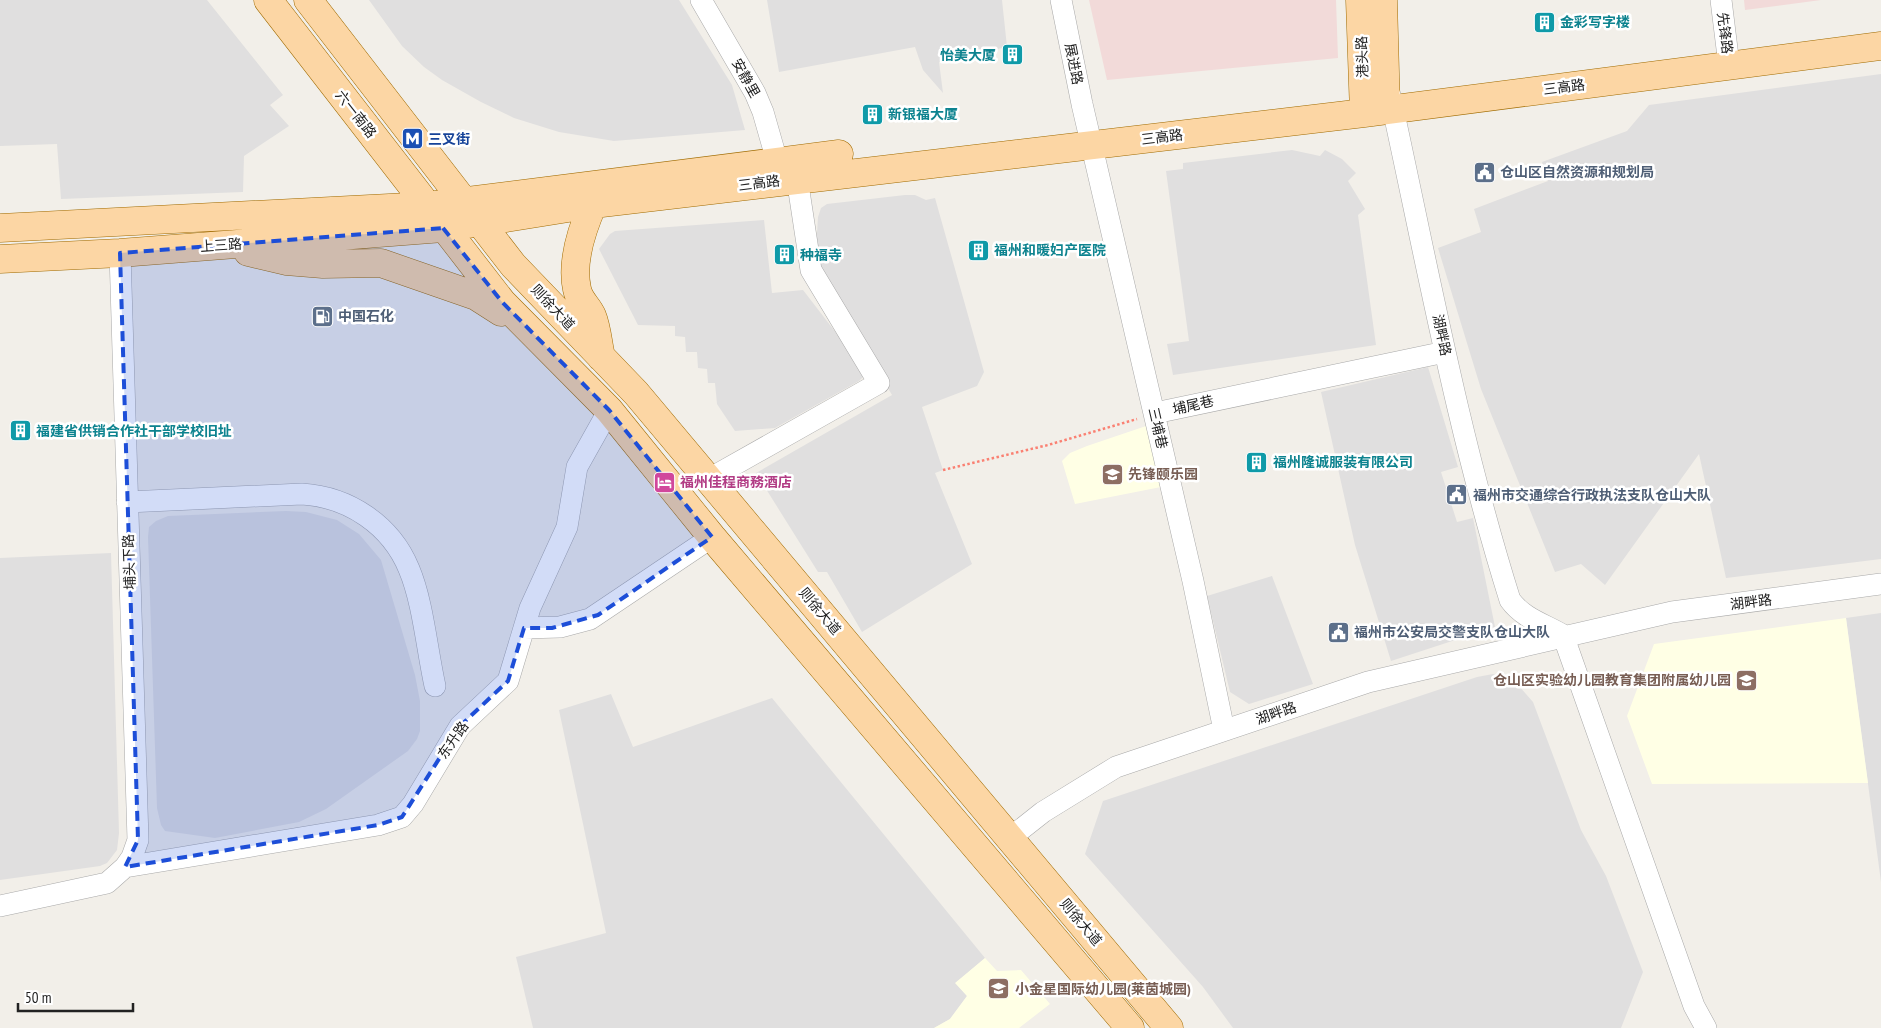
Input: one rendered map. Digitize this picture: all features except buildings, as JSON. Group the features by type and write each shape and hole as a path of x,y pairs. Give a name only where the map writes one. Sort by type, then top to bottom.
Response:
{"main road":[{"name":"六一南路","path":"268,0 443,228"},
{"name":"则徐大道","path":"308,0 514,265 636,393 1169,1028"},
{"name":"港头路","path":"1360,0 1380,102"},
{"name":"港头路","path":"1380,102 1383,0"},
{"name":"三高路","path":"1728,58 1881,30"},
{"name":"三高路","path":"428,206 787,170 1090,136 1380,102 1448,87 1728,58 1881,46"},
{"name":"三高路","path":"443,228 482,223 787,170"},
{"path":"593,204 582,235 575,276 577,291 582,303 592,315 601,357"},
{"name":"上三路","path":"0,228 428,206"},
{"name":"上三路","path":"0,259 120,253 443,228"},
{"path":"443,228 502,302 610,410 712,537 1130,1028"},
{"path":"215,245 286,261 323,264 381,263 398,268 486,300 568,369"}],"street":[{"name":"安静里","path":"701,0 755,93 787,170 811,270 879,383 709,479"},
{"name":"展进路","path":"1061,0 1090,136"},
{"name":"先锋路","path":"1721,0 1728,58"},
{"name":"湖畔路","path":"1380,102 1445,352 1484,516 1510,600 1517,610 1528,618 1563,635"},
{"name":"三埔巷","path":"1090,136 1155,413 1224,730"},
{"name":"埔头下路","path":"120,253 138,840 132,857 125,867"},
{"name":"埔尾巷","path":"1155,413 1445,352"},
{"name":"东升路","path":"125,867 378,825 402,817 413,804 460,726 508,681 530,608 567,527 577,466 610,410"},
{"path":"127,502 302,494 329,497 355,508 388,535 410,570 435,686"},
{"path":"524,628 560,627 590,619 712,537"},
{"name":"湖畔路","path":"1010,838 1043,812 1106,772 1142,757 1368,682 1563,635 1672,612 1881,584"},
{"path":"1563,635 1694,1006 1706,1028"},
{"path":"0,906 98,886 106,883 125,867"},
{"path":"1142,1028 1146,1001"}],"path":[{"name":"埔尾巷","path":"943,470 1048,445 1155,413"}],"highlighted area":[{"path":"443,228 502,302 609,410 712,537 598,615 552,628 524,628 508,681 460,726 402,817 378,825 125,867 138,840 120,253"}],"shaded area":[{"path":"0,0 207,0 283,95 270,105 289,126 244,156 243,192 61,199 57,144 0,146"},
{"path":"369,0 679,0 732,85 745,130 614,141 559,132 514,118 442,80 424,67 402,46"},
{"path":"767,0 1002,0 1007,47 939,62 943,93 923,70 915,47 779,72"},
{"path":"1089,0 1336,0 1338,58 1107,80"},
{"path":"1744,0 1821,0 1745,10"},
{"path":"1881,74 1881,559 1726,578 1699,454 1605,585 1581,564 1555,572 1481,389 1438,248 1481,232 1474,209 1548,181 1542,162 1627,131 1649,105"},
{"path":"1292,150 1320,156 1325,150 1342,159 1356,173 1348,181 1365,209 1358,215 1376,345 1173,375 1167,344 1189,341 1166,171 1183,169 1183,163"},
{"path":"915,195 926,200 935,198 984,372 977,386 922,407 943,470 935,473 972,564 862,632 827,572 818,572 756,473 892,395 815,265 818,217 821,208 827,204"},
{"path":"764,220 772,293 803,290 867,373 859,381 775,428 735,431 717,404 715,383 708,383 707,369 698,368 697,352 686,352 685,337 675,336 675,326 638,325 599,249 610,234 615,231"},
{"path":"1428,367 1458,467 1441,472 1457,522 1473,518 1495,627 1391,661 1355,545 1321,392"},
{"name":"先锋颐乐园","path":"1149,425 1161,487 1075,504 1062,461 1070,453"},
{"path":"286,511 306,512 337,520 359,534 381,560 415,675 420,701 420,731 417,739 408,751 326,809 299,822 215,838 165,831 161,825 157,808 149,527 156,521 168,516"},
{"path":"111,553 119,833 117,850 107,863 100,866 0,880 0,558"},
{"path":"1272,576 1313,684 1249,704 1230,692 1207,596"},
{"path":"1881,613 1881,882 1846,618"},
{"name":"仓山区实验幼儿园教育集团附属幼儿园","path":"1846,618 1868,783 1652,784 1627,716 1654,644"},
{"path":"1493,674 1518,685 1533,702 1581,830 1606,876 1643,972 1621,1028 1233,1028 1203,987 1085,854 1103,801 1477,677"},
{"path":"611,694 633,747 772,698 985,958 956,983 967,996 950,1019 934,1028 533,1028 516,957 606,933 559,710"},
{"name":"小金星国际幼儿园(莱茵城园)","path":"985,958 997,971 1021,970 1050,1004 1019,1028 934,1028 950,1019 967,996 955,983"}],"place":[{"name":"金彩写字楼","path":"1544,22"},
{"name":"怡美大厦","path":"1012,55"},
{"name":"新银福大厦","path":"872,114"},
{"name":"三叉街","path":"412,139"},
{"name":"仓山区自然资源和规划局","path":"1484,172"},
{"name":"福州和暖妇产医院","path":"978,250"},
{"name":"种福寺","path":"784,255"},
{"name":"中国石化","path":"322,316"},
{"name":"福建省供销合作社干部学校旧址","path":"20,431"},
{"name":"福州隆诚服装有限公司","path":"1257,462"},
{"name":"先锋颐乐园","path":"1112,474"},
{"name":"福州佳程商務酒店","path":"664,482"},
{"name":"福州市交通综合行政执法支队仓山大队","path":"1457,495"},
{"name":"福州市公安局交警支队仓山大队","path":"1338,632"},
{"name":"仓山区实验幼儿园教育集团附属幼儿园","path":"1747,680"},
{"name":"小金星国际幼儿园(莱茵城园)","path":"999,989"}]}
